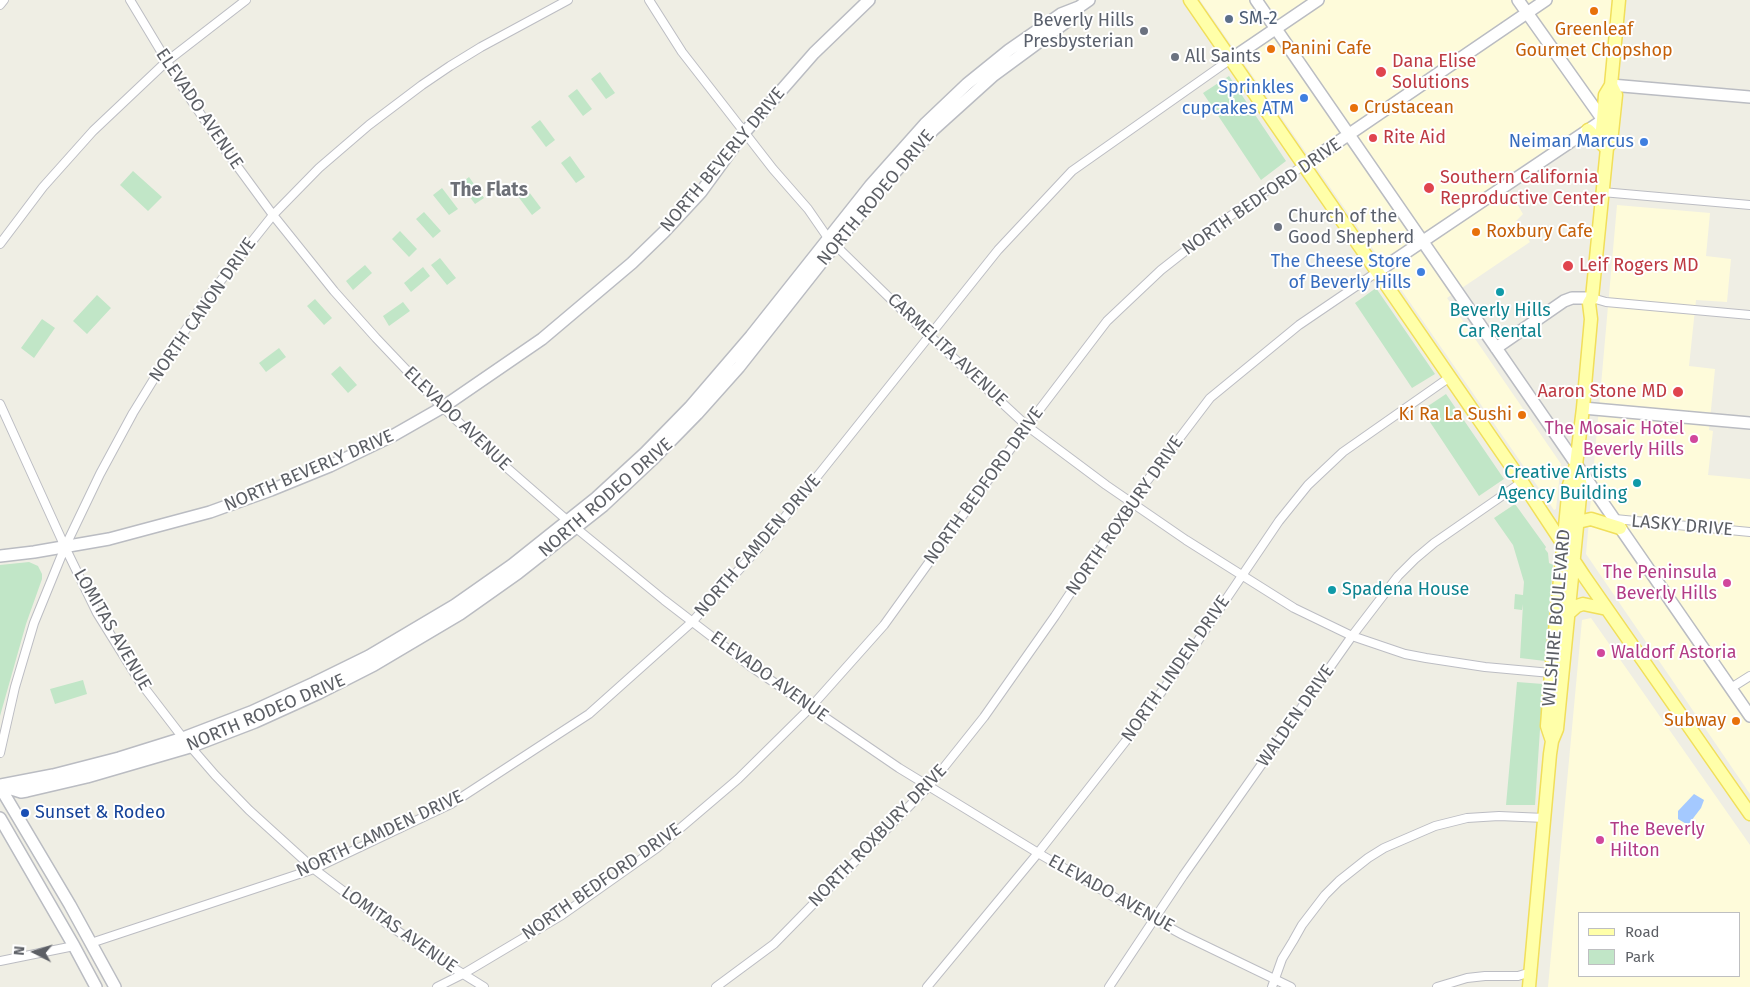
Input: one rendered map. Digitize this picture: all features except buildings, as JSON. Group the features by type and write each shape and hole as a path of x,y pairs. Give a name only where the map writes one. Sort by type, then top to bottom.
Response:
{"main road":[{"path":"1190,0 1522,482 1607,609 1750,814"},
{"name":"WILSHIRE BOULEVARD","path":"1606,148 1611,142 1616,99 1612,85 1619,0"},
{"name":"WILSHIRE BOULEVARD","path":"1552,741 1547,726 1551,673 1569,484 1576,465 1583,408 1591,319 1589,303 1592,298 1606,148 1601,139 1605,95 1612,85"},
{"path":"1588,130 1606,148"},
{"name":"WILSHIRE BOULEVARD","path":"1530,987 1552,741 1557,729 1578,522 1581,486 1576,465"},
{"path":"1578,522 1591,519 1617,524"},
{"path":"1568,614 1577,606 1583,604 1607,609"}],"street":[{"path":"0,5 4,0"},
{"name":"ELEVADO AVENUE","path":"130,0 166,62 218,140 273,216 359,319 443,407 506,467 572,525 692,622 810,708 929,786 1038,853 1154,919 1274,983 1292,987"},
{"path":"0,244 43,186 93,131 166,62 246,0"},
{"name":"NORTH CANON DRIVE","path":"0,753 15,687 34,623 64,547 104,466 150,384 207,298 273,216 319,168 395,104 481,47 568,0"},
{"name":"CARMELITA AVENUE","path":"649,0 682,52 744,133 808,209 832,241 1027,426 1186,540 1294,608 1352,636 1405,654 1426,658 1485,667 1551,673"},
{"name":"NORTH BEVERLY DRIVE","path":"0,556 111,539 202,515 330,466 394,435 443,407 542,340 587,303 664,232 701,192 744,133 814,53 869,0"},
{"name":"NORTH RODEO DRIVE","path":"0,786 21,792 88,778 186,742 280,711 374,665 488,595 652,460 718,391 832,241 895,171 940,124 994,74 1066,22 1077,3 1089,0"},
{"path":"1256,0 1750,716"},
{"name":"NORTH CAMDEN DRIVE","path":"91,943 314,869 451,804 588,714 692,622 772,533 998,250 1072,171 1318,0"},
{"path":"1518,0 1603,120"},
{"name":"NORTH BEDFORD DRIVE","path":"437,987 464,974 562,915 657,848 738,779 810,708 884,624 1027,426 1107,321 1161,270 1226,219 1546,0"},
{"path":"1564,67 1565,72 1589,110 1590,116 1588,122 1572,136 1566,145"},
{"path":"1612,85 1750,97"},
{"name":"NORTH ROXBURY DRIVE","path":"716,987 774,944 929,786 984,717 1131,502 1210,398 1299,326 1603,120"},
{"path":"1602,192 1750,205"},
{"path":"1496,348 1564,301 1572,298 1592,298 1606,302 1750,315"},
{"name":"NORTH LINDEN DRIVE","path":"927,987 1038,853 1146,714 1292,503 1326,467 1361,439 1450,377"},
{"name":"LOMITAS AVENUE","path":"0,404 64,547 97,613 154,701 186,742 249,810 314,869 387,924 484,987"},
{"path":"1583,408 1750,423"},
{"name":"WALDEN DRIVE","path":"1109,987 1154,919 1382,596 1415,559 1434,543 1522,482"},
{"name":"LASKY DRIVE","path":"1617,524 1750,532"},
{"path":"1731,688 1750,676"},
{"path":"0,786 91,943 114,987"},
{"path":"1274,983 1282,959 1302,925 1325,895 1353,870 1384,848 1435,826 1467,818 1499,816 1545,818"},
{"path":"0,818 96,987"},
{"path":"47,899 81,942 91,943"},
{"path":"0,961 74,946 88,953 114,987"},
{"path":"1437,987 1467,978 1518,976 1531,972"}],"shaded area":[{"path":"1200,0 1612,0 1605,83 1594,118 1502,179 1523,214 1516,221 1530,242 1447,298 1561,464 1556,509 1554,510"},
{"path":"1617,205 1710,213 1706,256 1731,259 1727,302 1696,300 1689,366 1715,369 1709,430 1713,431 1708,475 1750,479 1750,794 1586,554"},
{"path":"1591,618 1750,845 1750,987 1548,987 1582,620"}],"green space":[{"path":"600,72 615,93 606,99 591,79"},
{"path":"1229,76 1286,161 1261,180 1203,93"},
{"path":"577,89 592,109 583,116 568,96"},
{"path":"540,120 555,140 546,147 531,127"},
{"path":"570,156 585,177 576,183 561,163"},
{"path":"133,171 162,197 148,211 120,185"},
{"path":"469,177 484,198 475,204 460,184"},
{"path":"442,188 458,209 449,215 433,195"},
{"path":"526,188 541,208 532,215 517,195"},
{"path":"424,212 441,231 433,238 416,219"},
{"path":"400,231 417,249 409,257 392,239"},
{"path":"440,258 456,278 447,285 431,265"},
{"path":"365,265 372,273 353,290 346,281"},
{"path":"423,267 430,276 411,292 404,283"},
{"path":"1376,288 1435,374 1412,388 1355,303"},
{"path":"97,295 111,308 87,334 73,321"},
{"path":"315,299 332,318 324,325 307,306"},
{"path":"403,302 410,311 389,326 383,316"},
{"path":"42,319 55,328 34,358 21,348"},
{"path":"279,348 286,357 266,372 259,363"},
{"path":"340,366 357,385 348,393 331,374"},
{"path":"1446,394 1504,479 1479,496 1422,410"},
{"path":"1515,504 1546,547 1549,563 1553,565 1545,661 1520,658 1523,604 1522,610 1514,609 1515,594 1523,595 1524,582 1513,545 1494,518"},
{"path":"29,562 38,566 42,579 26,624 0,716 0,565"},
{"path":"83,680 87,694 55,704 50,689"},
{"path":"1517,682 1543,684 1535,805 1506,805"}],"water":[{"path":"1694,794 1704,800 1701,808 1688,825 1678,819 1678,811"}],"place":[{"name":"Greenleaf Gourmet Chopshop","path":"1594,11"},
{"name":"SM-2","path":"1229,19"},
{"name":"Beverly Hills Presbysterian","path":"1144,31"},
{"name":"Panini Cafe","path":"1271,49"},
{"name":"All Saints","path":"1175,57"},
{"name":"Dana Elise Solutions","path":"1381,72"},
{"name":"Sprinkles cupcakes ATM","path":"1304,98"},
{"name":"Crustacean","path":"1354,108"},
{"name":"Rite Aid","path":"1373,138"},
{"name":"Neiman Marcus","path":"1644,142"},
{"name":"Southern California Reproductive Center","path":"1429,188"},
{"name":"Church of the Good Shepherd","path":"1278,227"},
{"name":"Roxbury Cafe","path":"1476,232"},
{"name":"Leif Rogers MD","path":"1568,266"},
{"name":"The Cheese Store of Beverly Hills","path":"1421,272"},
{"name":"Beverly Hills Car Rental","path":"1500,292"},
{"name":"Aaron Stone MD","path":"1678,392"},
{"name":"Ki Ra La Sushi","path":"1522,415"},
{"name":"The Mosaic Hotel Beverly Hills","path":"1694,439"},
{"name":"Creative Artists Agency Building","path":"1637,483"},
{"name":"The Peninsula Beverly Hills","path":"1727,583"},
{"name":"Spadena House","path":"1332,590"},
{"name":"Waldorf Astoria","path":"1601,653"},
{"name":"Subway","path":"1736,721"},
{"name":"Sunset & Rodeo","path":"25,813"},
{"name":"The Beverly Hilton","path":"1600,840"}],"district":[{"name":"The Flats","path":"489,191"}]}
